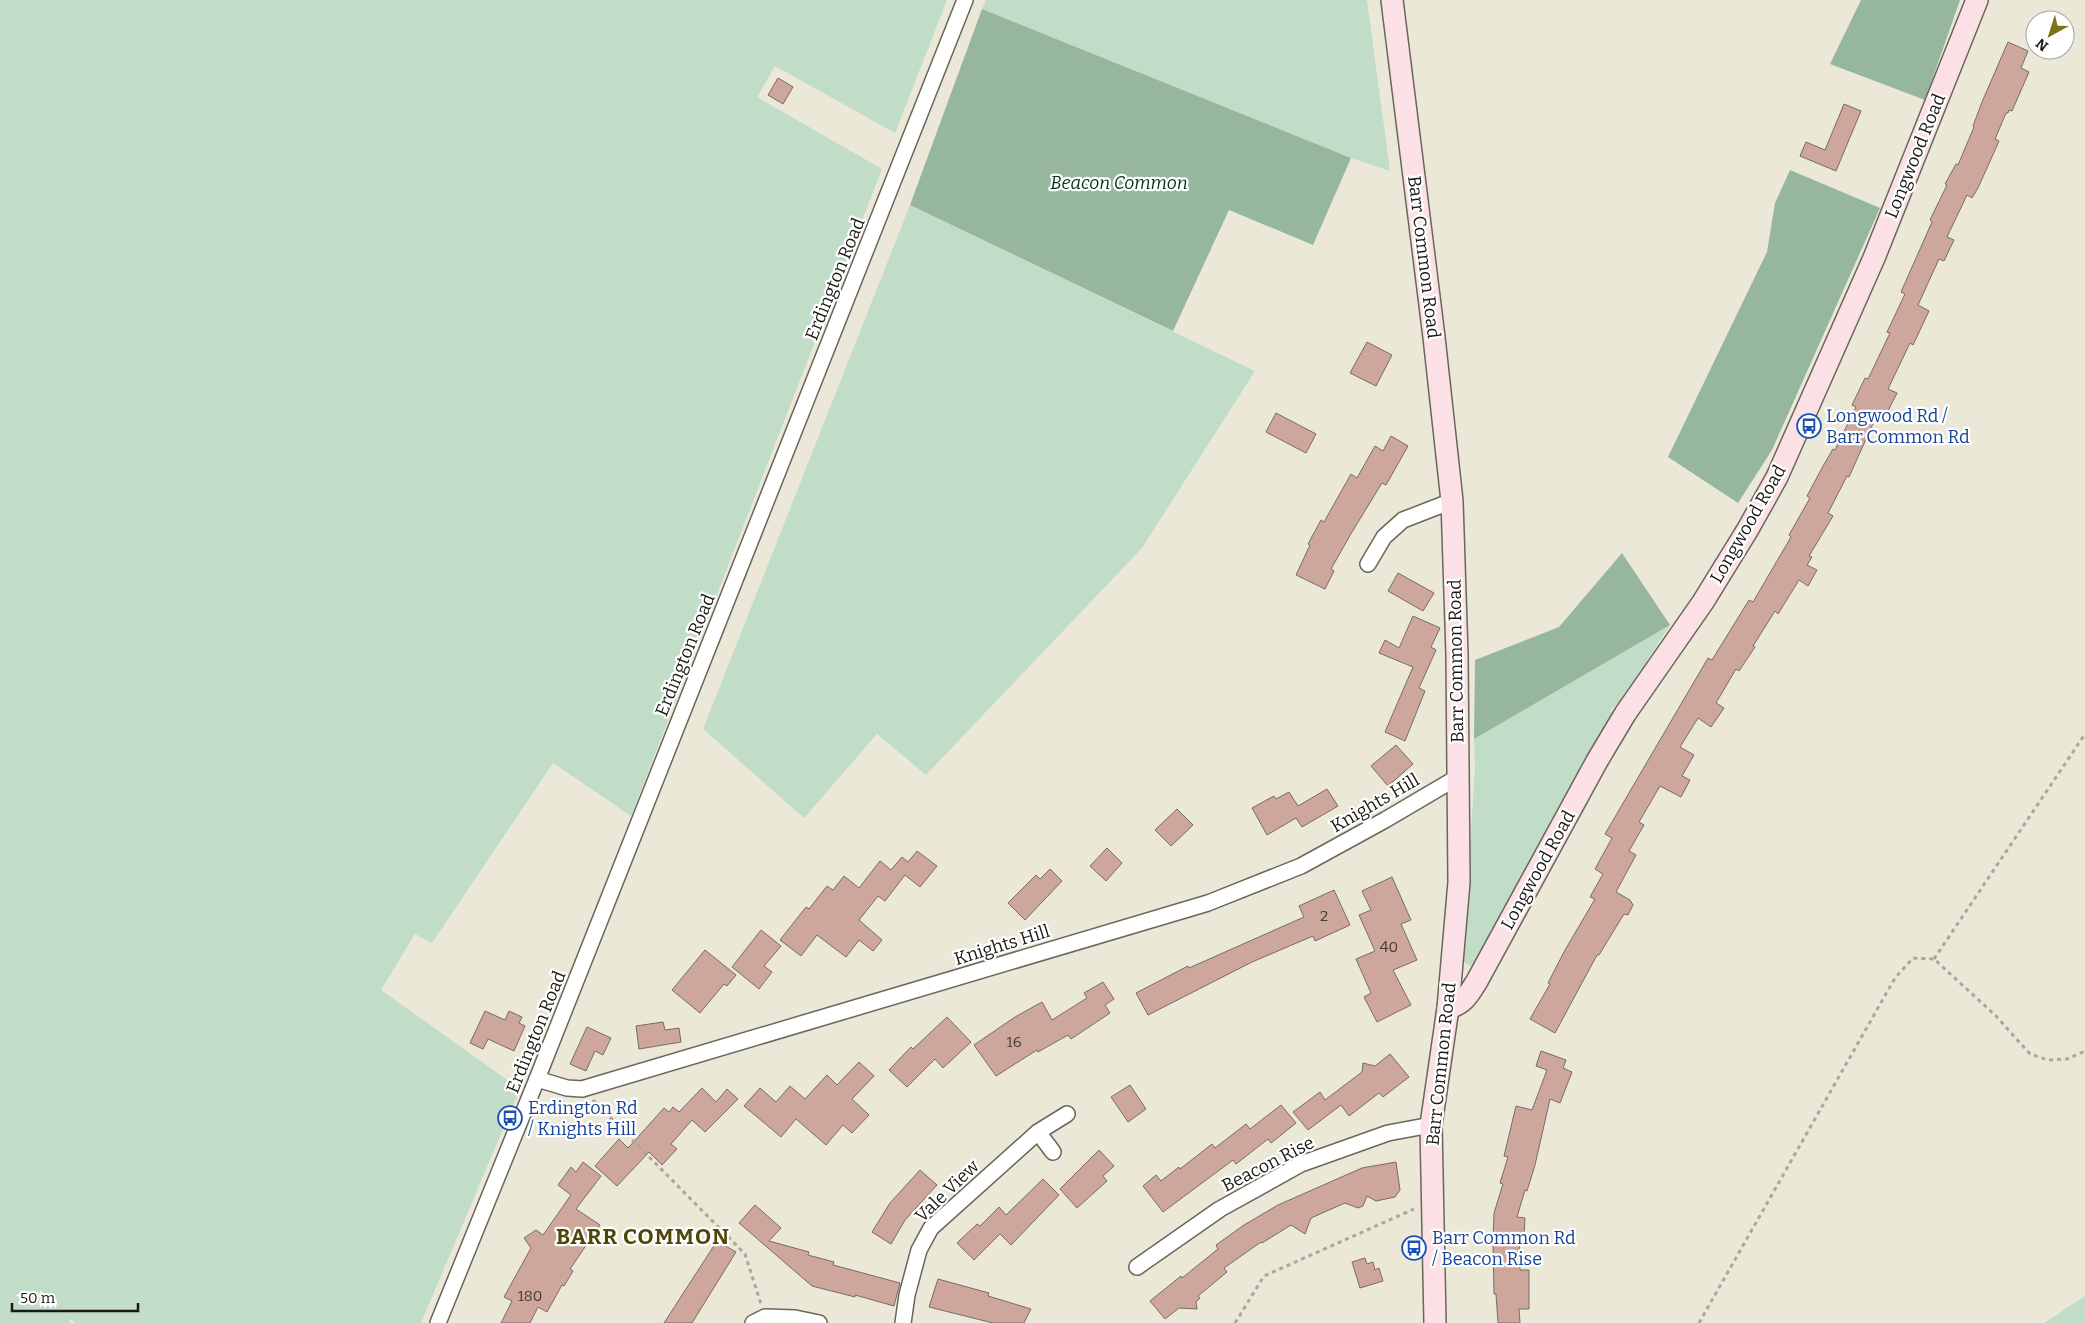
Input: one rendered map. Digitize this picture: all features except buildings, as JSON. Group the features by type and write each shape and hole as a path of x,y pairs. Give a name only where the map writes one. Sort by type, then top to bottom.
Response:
{"main road":[{"name":"Barr Common Road","path":"1392,0 1430,302 1452,502 1459,882 1448,1008 1431,1124 1434,1323"},
{"name":"Longwood Road","path":"1448,1008 1458,1006 1466,999 1624,714 1703,602 1748,529 1777,477 1874,258 1977,0"}],"street":[{"name":"Erdington Road","path":"438,1323 538,1079 965,0"},
{"path":"1368,564 1384,537 1403,520 1452,502"},
{"name":"Knights Hill","path":"538,1079 567,1088 582,1089 1208,904 1301,866 1458,777"},
{"name":"Vale View","path":"903,1323 907,1295 919,1250 931,1228 1038,1132 1067,1114"},
{"name":"Beacon Rise","path":"1137,1267 1220,1209 1301,1164 1388,1133 1431,1124"},
{"path":"1038,1132 1053,1152"},
{"path":"759,1320 795,1318 819,1323"}],"path":[{"path":"1934,959 2085,734"},
{"path":"1699,1323 1895,978 1914,958 1934,959 1995,1015 2030,1054 2048,1060 2067,1059 2085,1051"},
{"path":"582,1089 745,1254 759,1320"},
{"path":"1235,1323 1264,1276 1431,1202"}],"green space":[{"path":"0,0 947,0 895,133 775,66 757,97 882,169 631,816 553,763 432,943 415,934 381,990 520,1089 421,1323 76,1323 71,1319 68,1323 0,1323"},
{"path":"986,0 1367,0 1390,171 1351,158 982,9"},
{"path":"1861,0 1960,0 1925,100 1830,64"},
{"name":"Beacon Common","path":"982,9 1351,158 1313,245 1229,210 1173,331 910,205"},
{"path":"1790,170 1880,208 1772,450 1738,503 1668,457 1767,252 1775,203"},
{"path":"910,205 1255,371 1142,548 926,775 877,734 804,818 703,729"},
{"path":"1622,553 1670,625 1474,739 1475,660 1559,627"},
{"path":"1670,625 1622,701 1611,709 1612,718 1474,963 1471,966 1465,963 1463,959 1475,767 1474,739"},
{"path":"2085,1296 2085,1323 2044,1323"}],"place":[{"name":"Longwood Rd / Barr Common Rd","path":"1809,426"},
{"name":"Erdington Rd / Knights Hill","path":"510,1118"},
{"name":"Barr Common Rd / Beacon Rise","path":"1414,1248"}],"district":[{"name":"BARR COMMON","path":"643,1236"}]}
